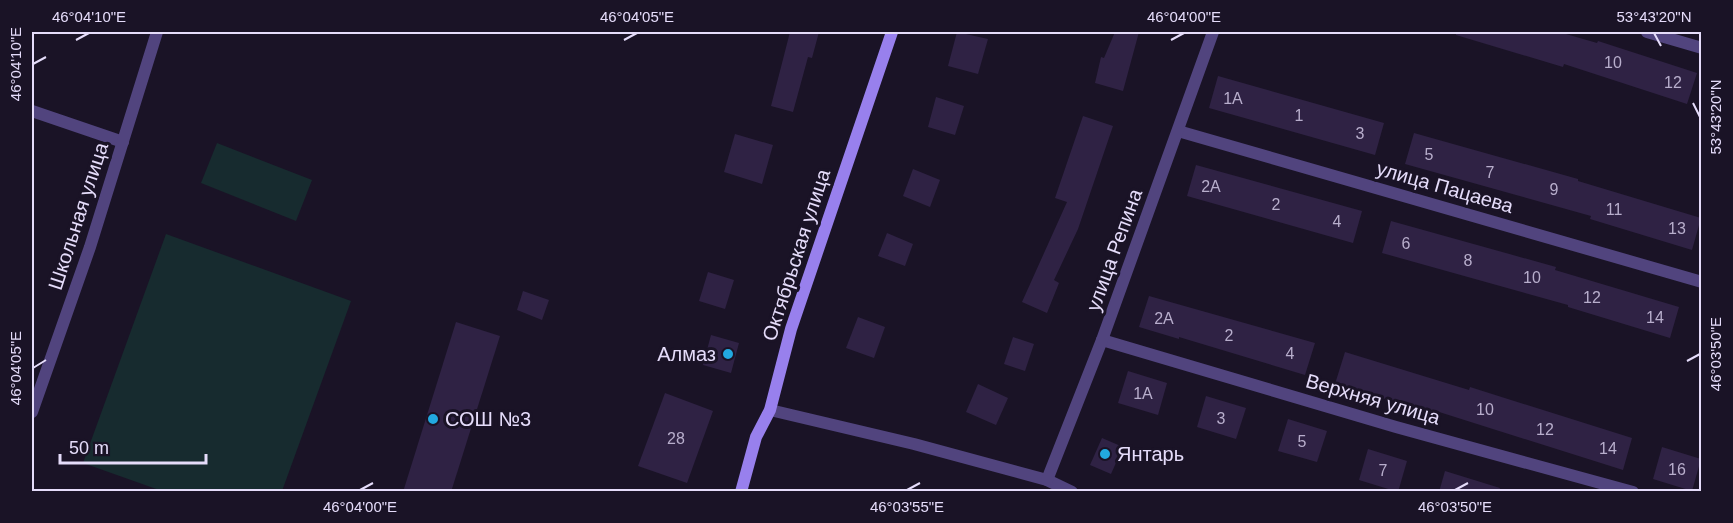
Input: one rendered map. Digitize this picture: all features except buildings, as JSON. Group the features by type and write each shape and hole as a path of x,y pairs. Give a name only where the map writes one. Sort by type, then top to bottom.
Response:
{"main road":[{"name":"Октябрьская улица","path":"741,492 756,437 770,410 791,328 891,32"}],"street":[{"name":"Школьная улица","path":"32,412 90,247 157,32"},
{"name":"улица Репина","path":"1047,480 1102,340 1213,32"},
{"path":"1647,32 1701,48"},
{"path":"32,111 123,142"},
{"name":"улица Пацаева","path":"1178,131 1701,282"},
{"name":"Верхняя улица","path":"1102,340 1396,427 1633,492"},
{"path":"770,410 914,444 1047,480 1072,492"}],"green space":[{"path":"217,143 312,180 296,221 201,183"},
{"path":"166,234 351,301 282,491 162,491 83,463"}],"place":[{"name":"Алмаз","path":"728,354"},
{"name":"СОШ №3","path":"433,419"},
{"name":"Янтарь","path":"1105,454"}]}
